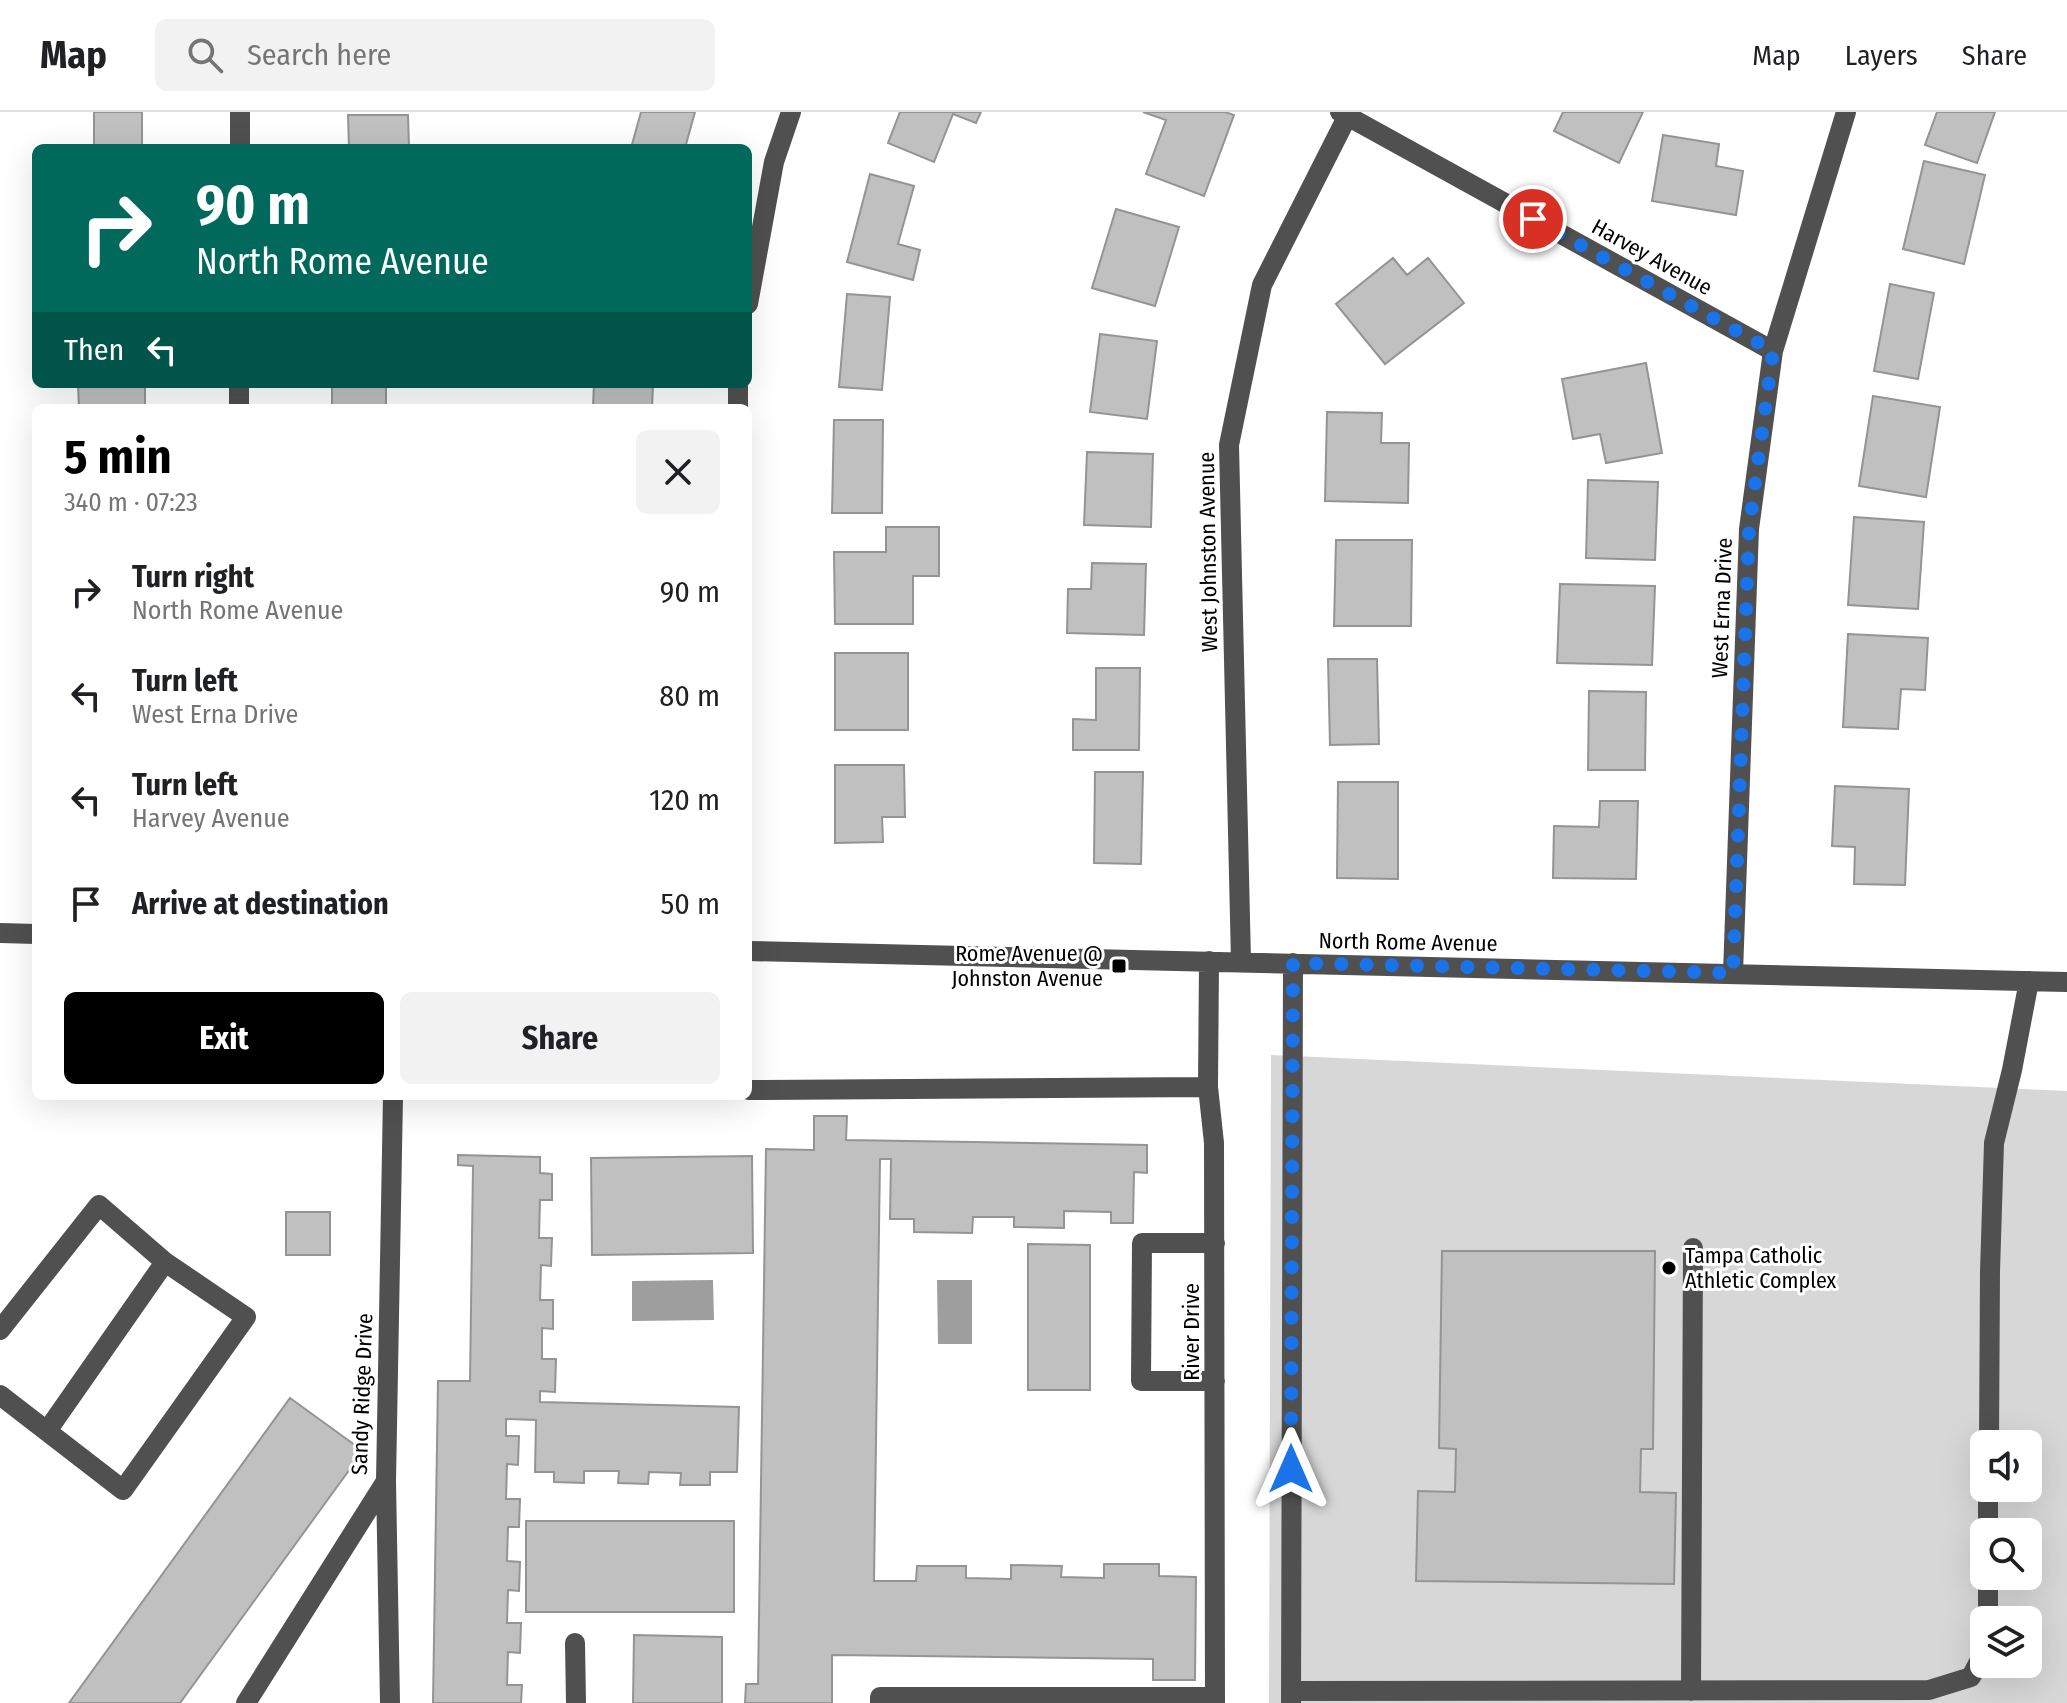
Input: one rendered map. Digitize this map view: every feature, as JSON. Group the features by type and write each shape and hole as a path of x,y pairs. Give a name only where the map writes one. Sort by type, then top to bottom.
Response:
{"street":[{"path":"240,112 240,144"},
{"path":"752,282 774,162 791,112"},
{"name":"West Erna Drive","path":"1733,973 1749,529 1773,351 1846,112"},
{"name":"Harvey Avenue","path":"1344,115 1773,351"},
{"name":"West Johnston Avenue","path":"1241,961 1229,445 1262,285 1344,115"},
{"path":"0,933 32,934"},
{"name":"North Rome Avenue","path":"752,951 2067,982"},
{"name":"River Drive","path":"1209,961 1208,1087 1214,1143 1215,1243 1215,1700"},
{"path":"1293,963 1291,1697 1691,1691 1881,1697 1929,1690 1970,1677"},
{"path":"1989,1430 1994,1143 2029,981"},
{"path":"752,1090 1208,1087"},
{"name":"Sandy Ridge Drive","path":"246,1703 386,1481 393,1100"},
{"path":"0,1330 99,1205 165,1262 246,1317 123,1490 0,1395"},
{"path":"1215,1243 1142,1243 1141,1366 1141,1381 1215,1381"},
{"path":"1691,1691 1693,1248"},
{"path":"47,1431 165,1262"},
{"path":"386,1481 390,1703"},
{"path":"575,1643 576,1703"},
{"path":"880,1703 880,1697 1215,1700"}],"shaded area":[{"name":"Tampa Catholic Athletic Complex","path":"1271,1055 2067,1091 2067,1703 1269,1703"},
{"path":"713,1280 714,1320 632,1321 632,1281"},
{"path":"937,1280 972,1280 972,1344 938,1344"}],"building":[{"path":"94,112 142,112 142,144 94,144"},
{"path":"641,112 695,112 686,144 632,144"},
{"path":"900,112 981,112 976,123 953,114 934,162 888,143"},
{"path":"1143,112 1225,112 1234,115 1204,196 1146,174 1166,120"},
{"path":"1563,112 1643,112 1619,163 1554,131"},
{"path":"1937,112 1995,112 1977,163 1925,145"},
{"path":"348,115 408,115 409,144 349,144"},
{"path":"1663,135 1719,144 1716,166 1743,171 1736,215 1652,201"},
{"path":"1924,161 1985,175 1964,264 1903,249"},
{"path":"870,174 914,186 898,244 920,250 913,280 847,262"},
{"path":"1116,209 1179,227 1155,306 1092,288"},
{"path":"1393,258 1407,275 1428,258 1464,303 1385,364 1336,304"},
{"path":"1890,284 1934,293 1918,379 1874,371"},
{"path":"847,294 890,297 882,390 839,387"},
{"path":"1100,334 1157,341 1147,419 1090,412"},
{"path":"1646,363 1662,453 1606,463 1600,434 1573,439 1562,379"},
{"path":"78,388 145,388 145,404 79,404"},
{"path":"332,388 386,388 386,404 332,404"},
{"path":"594,388 653,388 652,404 593,404"},
{"path":"1873,396 1940,407 1926,497 1859,486"},
{"path":"1327,412 1382,413 1381,443 1409,443 1408,503 1325,501"},
{"path":"834,420 883,420 882,513 832,513"},
{"path":"1087,452 1153,454 1151,527 1084,525"},
{"path":"1588,480 1658,482 1655,560 1586,558"},
{"path":"1854,517 1924,522 1918,609 1848,605"},
{"path":"886,527 939,527 939,576 913,576 913,624 835,624 834,552 886,552"},
{"path":"1336,540 1412,540 1411,626 1334,626"},
{"path":"1092,563 1146,564 1144,635 1067,633 1068,589 1091,589"},
{"path":"1560,584 1655,586 1652,665 1557,663"},
{"path":"1848,634 1928,638 1925,690 1901,689 1898,729 1843,727"},
{"path":"835,653 908,653 908,730 835,730"},
{"path":"1328,659 1377,659 1379,744 1330,745"},
{"path":"1096,668 1140,668 1139,750 1073,750 1073,719 1096,720"},
{"path":"1589,691 1646,692 1645,770 1588,770"},
{"path":"835,765 904,765 905,817 882,817 883,842 835,843"},
{"path":"1095,772 1143,772 1141,864 1094,863"},
{"path":"1338,782 1398,782 1398,879 1337,878"},
{"path":"1835,786 1909,789 1905,885 1854,884 1855,847 1832,846"},
{"path":"1600,801 1638,801 1636,879 1553,878 1554,826 1599,827"},
{"path":"814,1116 847,1116 846,1140 1147,1145 1147,1173 1134,1172 1133,1223 1111,1223 1111,1212 1064,1211 1064,1228 1014,1227 1014,1217 973,1217 972,1233 914,1232 914,1219 890,1219 891,1159 880,1159 874,1581 916,1581 917,1566 966,1566 966,1578 1011,1579 1011,1565 1062,1566 1061,1577 1104,1578 1104,1564 1159,1564 1159,1576 1196,1577 1195,1680 1153,1680 1153,1659 832,1655 832,1703 745,1703 746,1684 758,1684 766,1149 814,1150"},
{"path":"458,1155 540,1157 540,1173 552,1174 552,1200 540,1200 539,1238 552,1238 551,1266 541,1265 540,1300 553,1300 553,1329 542,1328 542,1359 556,1359 555,1392 540,1391 540,1402 739,1407 737,1472 710,1472 710,1485 680,1485 681,1473 649,1472 648,1484 618,1483 619,1471 584,1471 584,1483 554,1482 554,1472 535,1472 536,1420 506,1419 506,1436 519,1436 518,1465 507,1464 506,1499 520,1499 519,1527 508,1527 507,1561 520,1562 519,1591 508,1590 507,1623 521,1623 520,1653 508,1652 507,1685 522,1685 521,1703 433,1703 438,1381 470,1381 473,1166 458,1165"},
{"path":"752,1156 753,1253 592,1255 591,1158"},
{"path":"286,1212 330,1212 330,1255 286,1255"},
{"path":"1028,1244 1090,1245 1090,1390 1028,1390"},
{"path":"1442,1251 1655,1251 1653,1449 1641,1449 1640,1492 1676,1493 1674,1584 1416,1581 1418,1491 1455,1492 1456,1449 1439,1448"},
{"path":"290,1398 363,1451 180,1703 69,1703"},
{"path":"526,1521 734,1521 734,1612 526,1612"},
{"path":"634,1635 722,1637 722,1703 633,1703"}],"place":[{"name":"Rome Avenue @ Johnston Avenue","path":"1119,966"},
{"name":"Tampa Catholic Athletic Complex","path":"1669,1268"}],"route":[{"path":"1291,1469 1293,963 1733,973 1749,529 1773,351 1533,219"}]}
